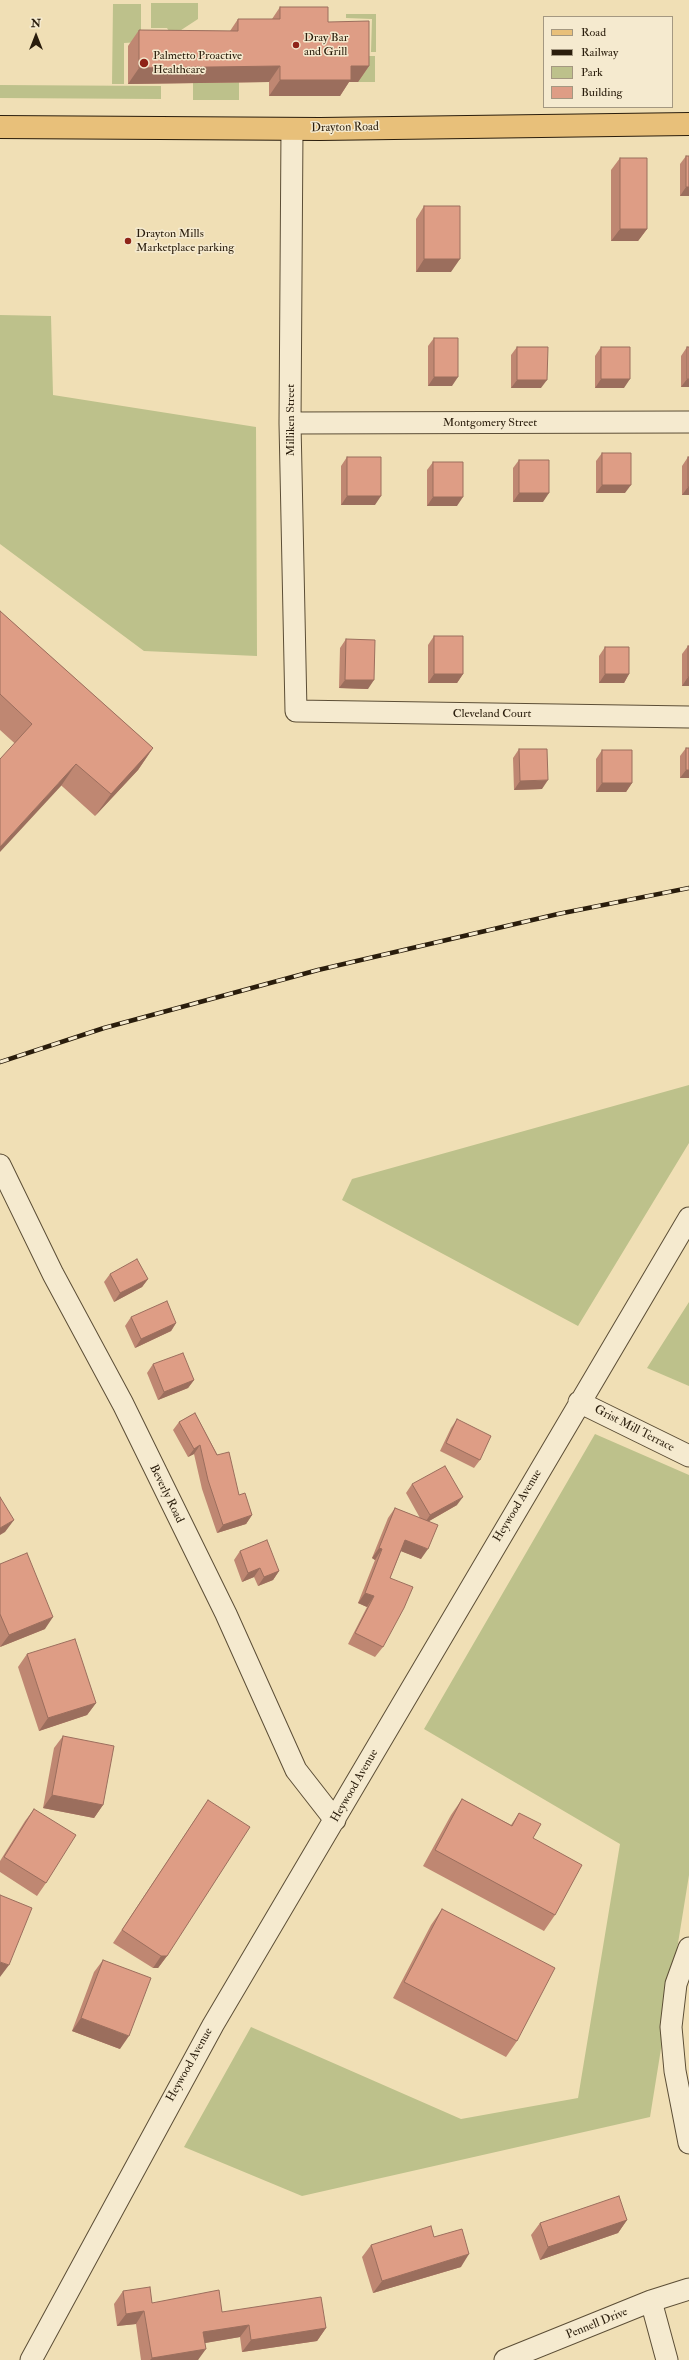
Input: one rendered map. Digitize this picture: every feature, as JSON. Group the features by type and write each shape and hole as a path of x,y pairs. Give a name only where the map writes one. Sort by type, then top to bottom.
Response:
{"main road":[{"name":"Drayton Road","path":"0,127 292,129 689,124"}],"street":[{"name":"Milliken Street","path":"292,129 290,423 296,711"},
{"name":"Montgomery Street","path":"290,423 689,422"},
{"name":"Cleveland Court","path":"296,711 689,717"},
{"name":"Beverly Road","path":"0,1165 53,1274 123,1404 226,1614 296,1770 335,1820"},
{"name":"Heywood Avenue","path":"30,2360 205,2038 335,1820 579,1402 689,1218"},
{"name":"Grist Mill Terrace","path":"579,1402 689,1456"},
{"path":"689,1948 676,1984 671,2026 675,2071 689,2143"},
{"name":"Pennell Drive","path":"504,2360 651,2301 689,2289"},
{"path":"651,2301 667,2360"}],"green space":[{"path":"151,3 198,3 198,19 172,36 167,28 151,28"},
{"path":"113,4 141,4 141,42 124,43 124,84 112,84"},
{"path":"346,14 376,14 376,52 371,52 372,19 346,18"},
{"path":"366,56 375,56 375,82 358,82 358,68"},
{"path":"239,82 239,100 193,100 193,83"},
{"path":"0,85 161,86 161,99 0,98"},
{"path":"0,315 51,316 53,395 256,427 257,656 144,651 0,544"},
{"path":"689,1085 689,1143 578,1326 342,1200 352,1179"},
{"path":"689,1302 689,1386 647,1368"},
{"path":"595,1434 689,1475 689,1875 650,2117 302,2196 184,2147 251,2027 461,2119 578,2098 620,1844 424,1729"}],"building":[{"path":"280,7 328,7 328,22 369,21 369,66 351,66 351,80 280,80 280,66 139,68 139,30 238,31 238,19 280,19"},
{"path":"686,156 689,156 689,187 686,187"},
{"path":"620,158 647,158 647,229 620,229"},
{"path":"424,206 460,206 460,259 424,259"},
{"path":"434,338 458,338 458,377 434,377"},
{"path":"517,347 548,347 547,380 517,380"},
{"path":"601,347 630,347 630,379 601,379"},
{"path":"687,347 689,347 689,379 687,379"},
{"path":"602,453 631,453 631,485 602,485"},
{"path":"347,457 381,457 381,496 347,496"},
{"path":"689,457 689,487 688,487"},
{"path":"519,460 549,460 549,493 519,493"},
{"path":"433,462 463,462 463,497 433,497"},
{"path":"0,611 153,748 111,794 76,764 0,847 0,759 32,724 0,694"},
{"path":"434,636 463,636 463,674 434,674"},
{"path":"346,639 375,640 374,680 345,680"},
{"path":"689,646 689,677 688,677"},
{"path":"605,647 629,647 629,674 605,674"},
{"path":"686,748 689,748 689,770 686,770"},
{"path":"519,749 547,749 548,780 520,781"},
{"path":"602,750 632,750 632,783 602,783"},
{"path":"137,1259 148,1279 120,1293 110,1274"},
{"path":"167,1301 176,1323 141,1339 131,1317"},
{"path":"183,1353 194,1380 164,1392 153,1364"},
{"path":"195,1413 217,1455 229,1452 239,1495 245,1493 252,1515 223,1525 208,1480 200,1445 194,1449 179,1422"},
{"path":"457,1419 491,1436 480,1460 446,1443"},
{"path":"445,1466 463,1497 430,1515 412,1484"},
{"path":"0,1497 14,1520 0,1528"},
{"path":"395,1508 438,1525 428,1549 405,1540 390,1578 413,1587 404,1608 383,1647 355,1633 374,1596 365,1593 382,1549 379,1548"},
{"path":"267,1540 279,1571 264,1577 260,1568 248,1573 240,1551"},
{"path":"27,1553 53,1617 9,1635 0,1614 0,1564"},
{"path":"75,1639 96,1703 48,1718 27,1654"},
{"path":"63,1736 114,1746 103,1805 52,1795"},
{"path":"462,1799 512,1826 519,1813 541,1824 533,1838 582,1865 555,1915 435,1850"},
{"path":"208,1800 250,1827 167,1956 161,1956 122,1930"},
{"path":"34,1809 76,1835 46,1883 4,1857"},
{"path":"0,1895 32,1908 9,1965 0,1962"},
{"path":"442,1909 555,1968 517,2041 404,1982"},
{"path":"103,1960 151,1978 129,2036 81,2018"},
{"path":"619,2196 627,2220 548,2247 540,2223"},
{"path":"431,2226 434,2237 462,2229 469,2254 382,2281 371,2245"},
{"path":"150,2287 152,2303 219,2290 222,2312 321,2297 326,2328 251,2340 249,2325 203,2332 206,2349 152,2358 144,2311 126,2314 123,2291"}],"railway":[{"path":"0,1062 104,1028 318,970 558,914 689,888"}],"place":[{"name":"Dray Bar and Grill","path":"296,45"},
{"name":"Palmetto Proactive Healthcare","path":"144,63"},
{"name":"Drayton Mills Marketplace parking","path":"128,241"}]}
